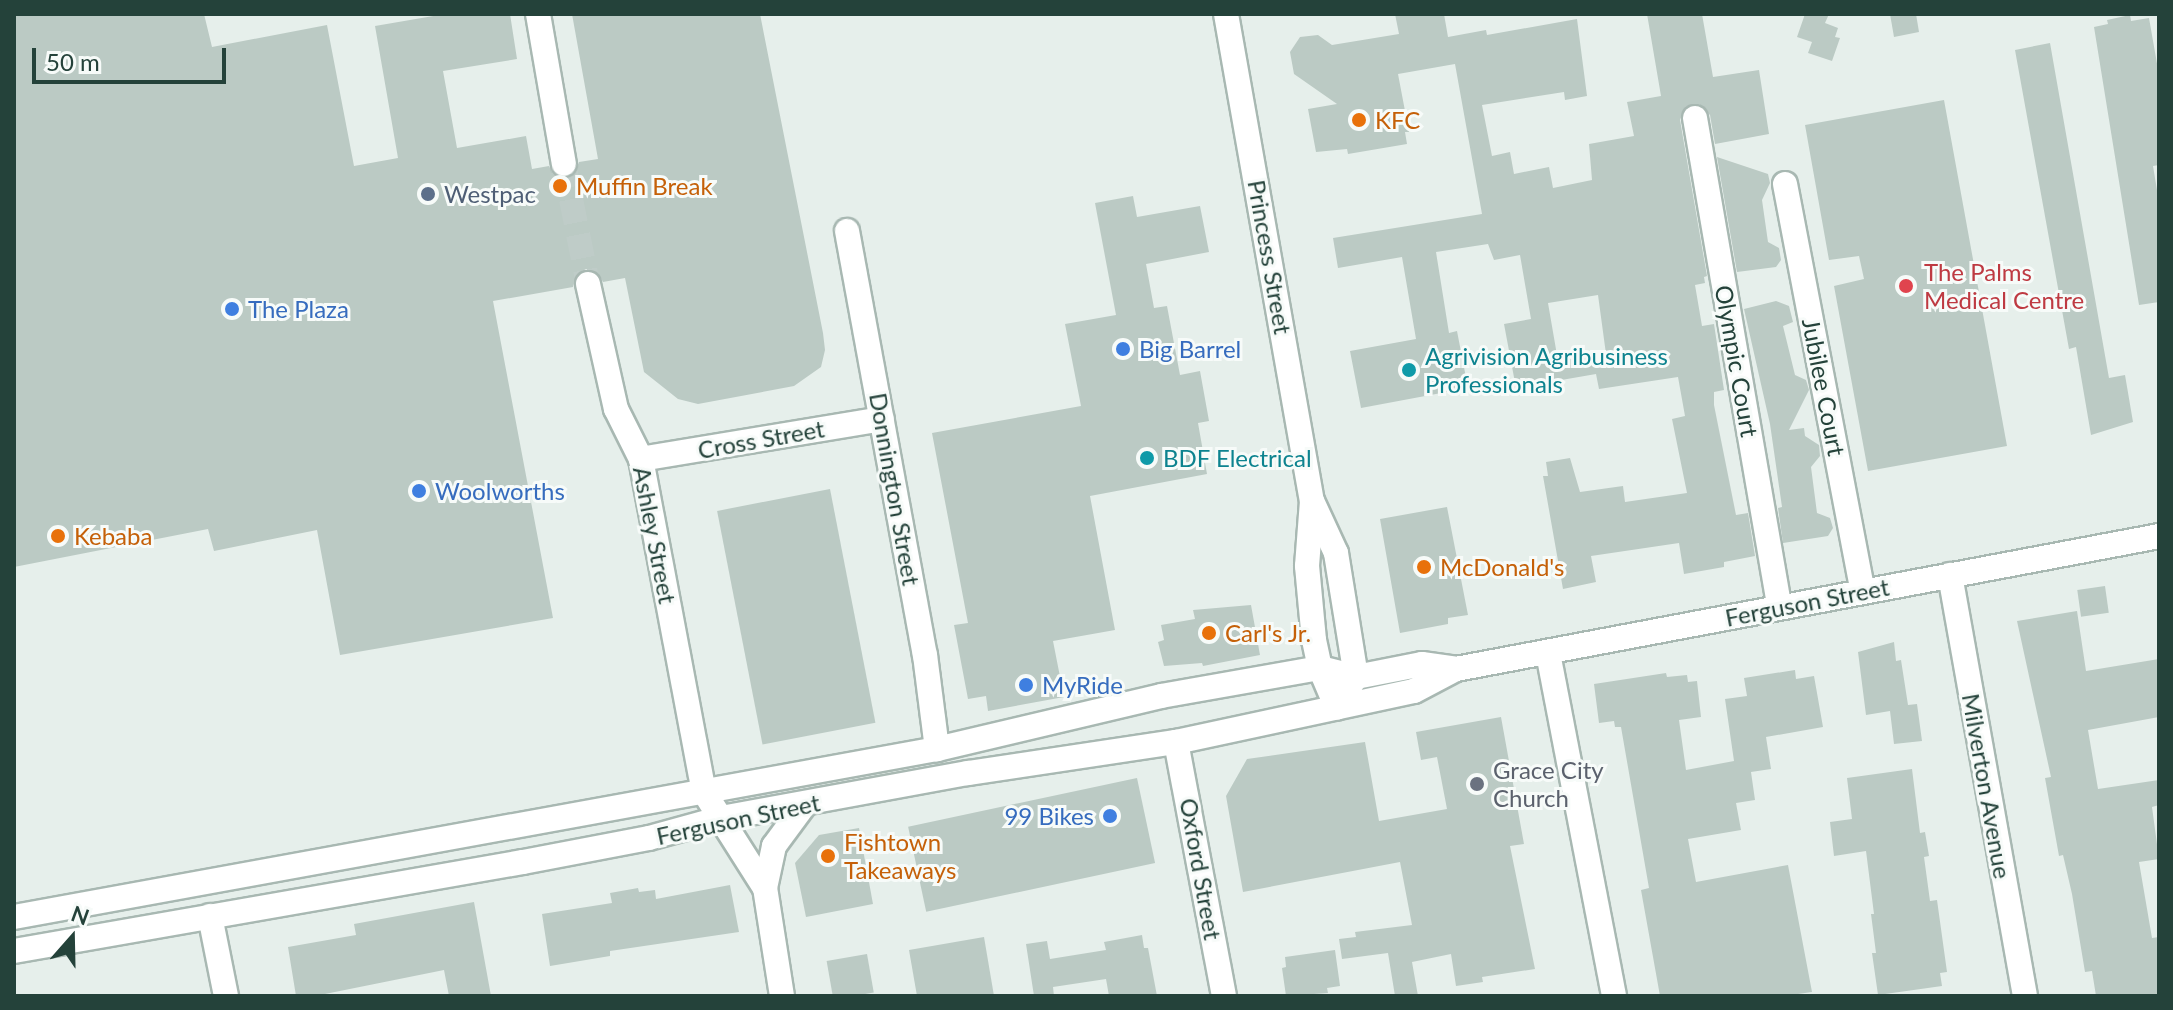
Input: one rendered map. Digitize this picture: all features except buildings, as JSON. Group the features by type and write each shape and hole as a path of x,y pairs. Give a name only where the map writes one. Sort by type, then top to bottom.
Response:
{"street":[{"path":"538,14 564,164"},
{"name":"Princess Street","path":"1226,14 1312,501 1307,566 1320,668 1337,708"},
{"name":"Olympic Court","path":"1695,118 1779,605"},
{"name":"Jubilee Court","path":"1785,184 1863,591"},
{"name":"Donnington Street","path":"847,231 925,655 937,749"},
{"name":"Ashley Street","path":"588,284 616,409 641,459 704,792"},
{"name":"Cross Street","path":"641,459 882,419"},
{"name":"Princess Street","path":"1312,501 1336,553 1356,677"},
{"name":"Ferguson Street","path":"14,951 649,838 722,818 968,773 1176,742 1414,691 1456,669 1779,605 2159,536"},
{"name":"Milverton Avenue","path":"1950,575 2025,996"},
{"path":"1548,653 1614,996"},
{"name":"Ferguson Street","path":"14,917 937,749 1161,696 1320,668 1356,677 1422,664 1456,669"},
{"path":"1337,708 1356,677"},
{"name":"Oxford Street","path":"1176,742 1224,996"},
{"path":"704,792 765,888"},
{"path":"782,996 765,888 774,846 805,804"},
{"path":"210,916 226,996"}],"tunnel":[{"path":"564,164 588,284"}],"place":[{"name":"KFC","path":"1359,120"},
{"name":"Muffin Break","path":"560,186"},
{"name":"Westpac","path":"428,194"},
{"name":"The Palms Medical Centre","path":"1906,286"},
{"name":"The Plaza","path":"232,309"},
{"name":"Big Barrel","path":"1123,349"},
{"name":"Agrivision Agribusiness Professionals","path":"1409,370"},
{"name":"BDF Electrical","path":"1147,458"},
{"name":"Woolworths","path":"419,491"},
{"name":"Kebaba","path":"58,536"},
{"name":"McDonald's","path":"1424,567"},
{"name":"Carl's Jr.","path":"1209,633"},
{"name":"MyRide","path":"1026,685"},
{"name":"Grace City Church","path":"1477,784"},
{"name":"99 Bikes","path":"1110,816"},
{"name":"Fishtown Takeaways","path":"828,856"}]}
